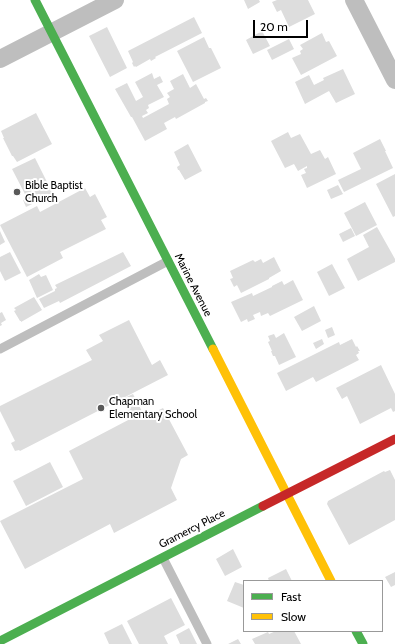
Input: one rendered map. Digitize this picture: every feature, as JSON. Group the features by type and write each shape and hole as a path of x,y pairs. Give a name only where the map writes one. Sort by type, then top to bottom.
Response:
{"main road":[{"name":"Marine Avenue","path":"35,0 330,580"},
{"name":"Gramercy Place","path":"9,640 163,558 395,439"},
{"path":"357,632 363,644"}],"street":[{"path":"0,59 116,0"},
{"path":"354,0 395,80"}],"lane":[{"path":"0,349 168,261"},
{"path":"163,558 207,644"}],"building":[{"path":"244,0 259,0 260,2 248,9"},
{"path":"277,0 308,0 315,14 289,27 281,10 277,12 272,2"},
{"path":"194,17 202,33 155,57 156,58 151,61 150,59 134,67 128,51"},
{"path":"107,27 127,68 110,77 89,36"},
{"path":"262,31 270,46 253,54 246,40"},
{"path":"322,33 326,42 329,41 337,56 301,75 292,58 301,54 300,51 303,49 300,45"},
{"path":"204,37 221,68 193,82 177,51"},
{"path":"289,39 294,49 272,60 267,50"},
{"path":"343,69 355,94 336,103 329,91 305,104 295,82 309,75 314,85 324,80 323,78"},
{"path":"152,73 154,79 160,76 163,82 157,85 164,97 148,105 149,108 146,110 148,113 142,116 143,118 169,104 167,99 170,97 167,93 174,89 170,81 183,74 190,88 196,84 204,99 206,98 208,101 176,119 175,117 164,123 167,129 145,141 115,89 127,83 136,101 143,97 135,82"},
{"path":"36,113 52,144 17,162 12,156 1,131"},
{"path":"288,132 291,138 300,134 311,154 320,150 325,159 328,157 336,174 307,188 301,175 306,173 304,169 307,168 307,166 298,171 294,164 285,168 271,141"},
{"path":"380,139 393,168 344,192 338,180 361,169 353,153"},
{"path":"188,144 202,171 185,180 178,170 177,167 180,165 174,152"},
{"path":"35,158 53,194 26,207 23,200 27,198 12,169"},
{"path":"395,174 395,216 393,217 376,184"},
{"path":"338,185 343,194 331,199 327,190"},
{"path":"85,188 90,197 95,194 107,217 101,220 106,229 60,252 63,258 27,277 0,225 37,206 40,212"},
{"path":"365,202 377,225 356,236 344,213"},
{"path":"377,227 395,259 395,262 358,281 347,259 369,247 363,235"},
{"path":"351,228 355,236 343,242 339,234"},
{"path":"0,231 5,242 0,245"},
{"path":"10,252 21,273 5,281 0,271 0,257"},
{"path":"123,252 131,266 60,303 59,301 44,308 39,299 55,291 57,288 55,285"},
{"path":"274,257 281,271 269,279 241,293 237,285 234,287 230,279 233,278 230,271 253,260 255,262 261,259 263,263"},
{"path":"332,264 345,288 329,296 317,272"},
{"path":"39,274 41,277 46,275 53,290 37,298 29,280"},
{"path":"293,280 303,300 270,316 268,313 261,316 260,312 253,315 255,319 248,322 247,319 241,322 231,302 252,293 253,296 282,281 284,285"},
{"path":"34,297 42,310 21,322 14,311 16,310 14,308"},
{"path":"314,306 321,321 302,331 294,317"},
{"path":"2,312 6,320 1,323 2,325 0,326 0,313"},
{"path":"129,320 152,365 160,360 168,375 20,451 15,451 11,443 15,441 0,411 0,406 92,360 86,350 103,341 99,335"},
{"path":"332,327 335,335 328,338 325,330"},
{"path":"284,333 296,357 279,365 271,351 268,336 274,334 276,338"},
{"path":"322,339 324,344 316,349 313,343"},
{"path":"352,339 360,351 358,351 359,353 356,355 359,360 316,382 313,377 286,391 277,373 339,342 340,345"},
{"path":"381,365 395,394 395,411 393,412 391,408 360,424 347,396 342,399 336,388"},
{"path":"133,394 145,417 163,408 188,455 181,459 171,488 177,500 114,533 110,524 25,569 0,521 83,479 69,451 132,418 122,399"},
{"path":"50,462 63,487 26,506 13,481"},
{"path":"390,470 395,480 395,520 349,545 327,504 328,501 384,471"},
{"path":"233,549 242,567 225,576 216,559"},
{"path":"286,569 292,580 269,580 268,578"},
{"path":"395,572 395,585 391,587 385,577"},
{"path":"235,582 243,585 243,608 227,601"},
{"path":"171,598 185,625 164,636 168,644 139,644 127,621"},
{"path":"122,624 132,644 109,644 104,633"},
{"path":"189,628 197,644 180,644 176,635"},
{"path":"268,632 269,634 274,632 295,632 301,644 255,644 252,639"},
{"path":"238,639 241,644 228,644"}],"traffic: fast":[{"path":"35,0 213,349"},
{"path":"0,641 263,506"},
{"path":"357,632 363,644"}],"traffic: slow":[{"path":"213,349 330,580"}],"traffic: jam":[{"path":"263,506 395,439"}],"place":[{"name":"Bible Baptist Church","path":"17,192"},
{"name":"Chapman Elementary School","path":"101,408"}]}
